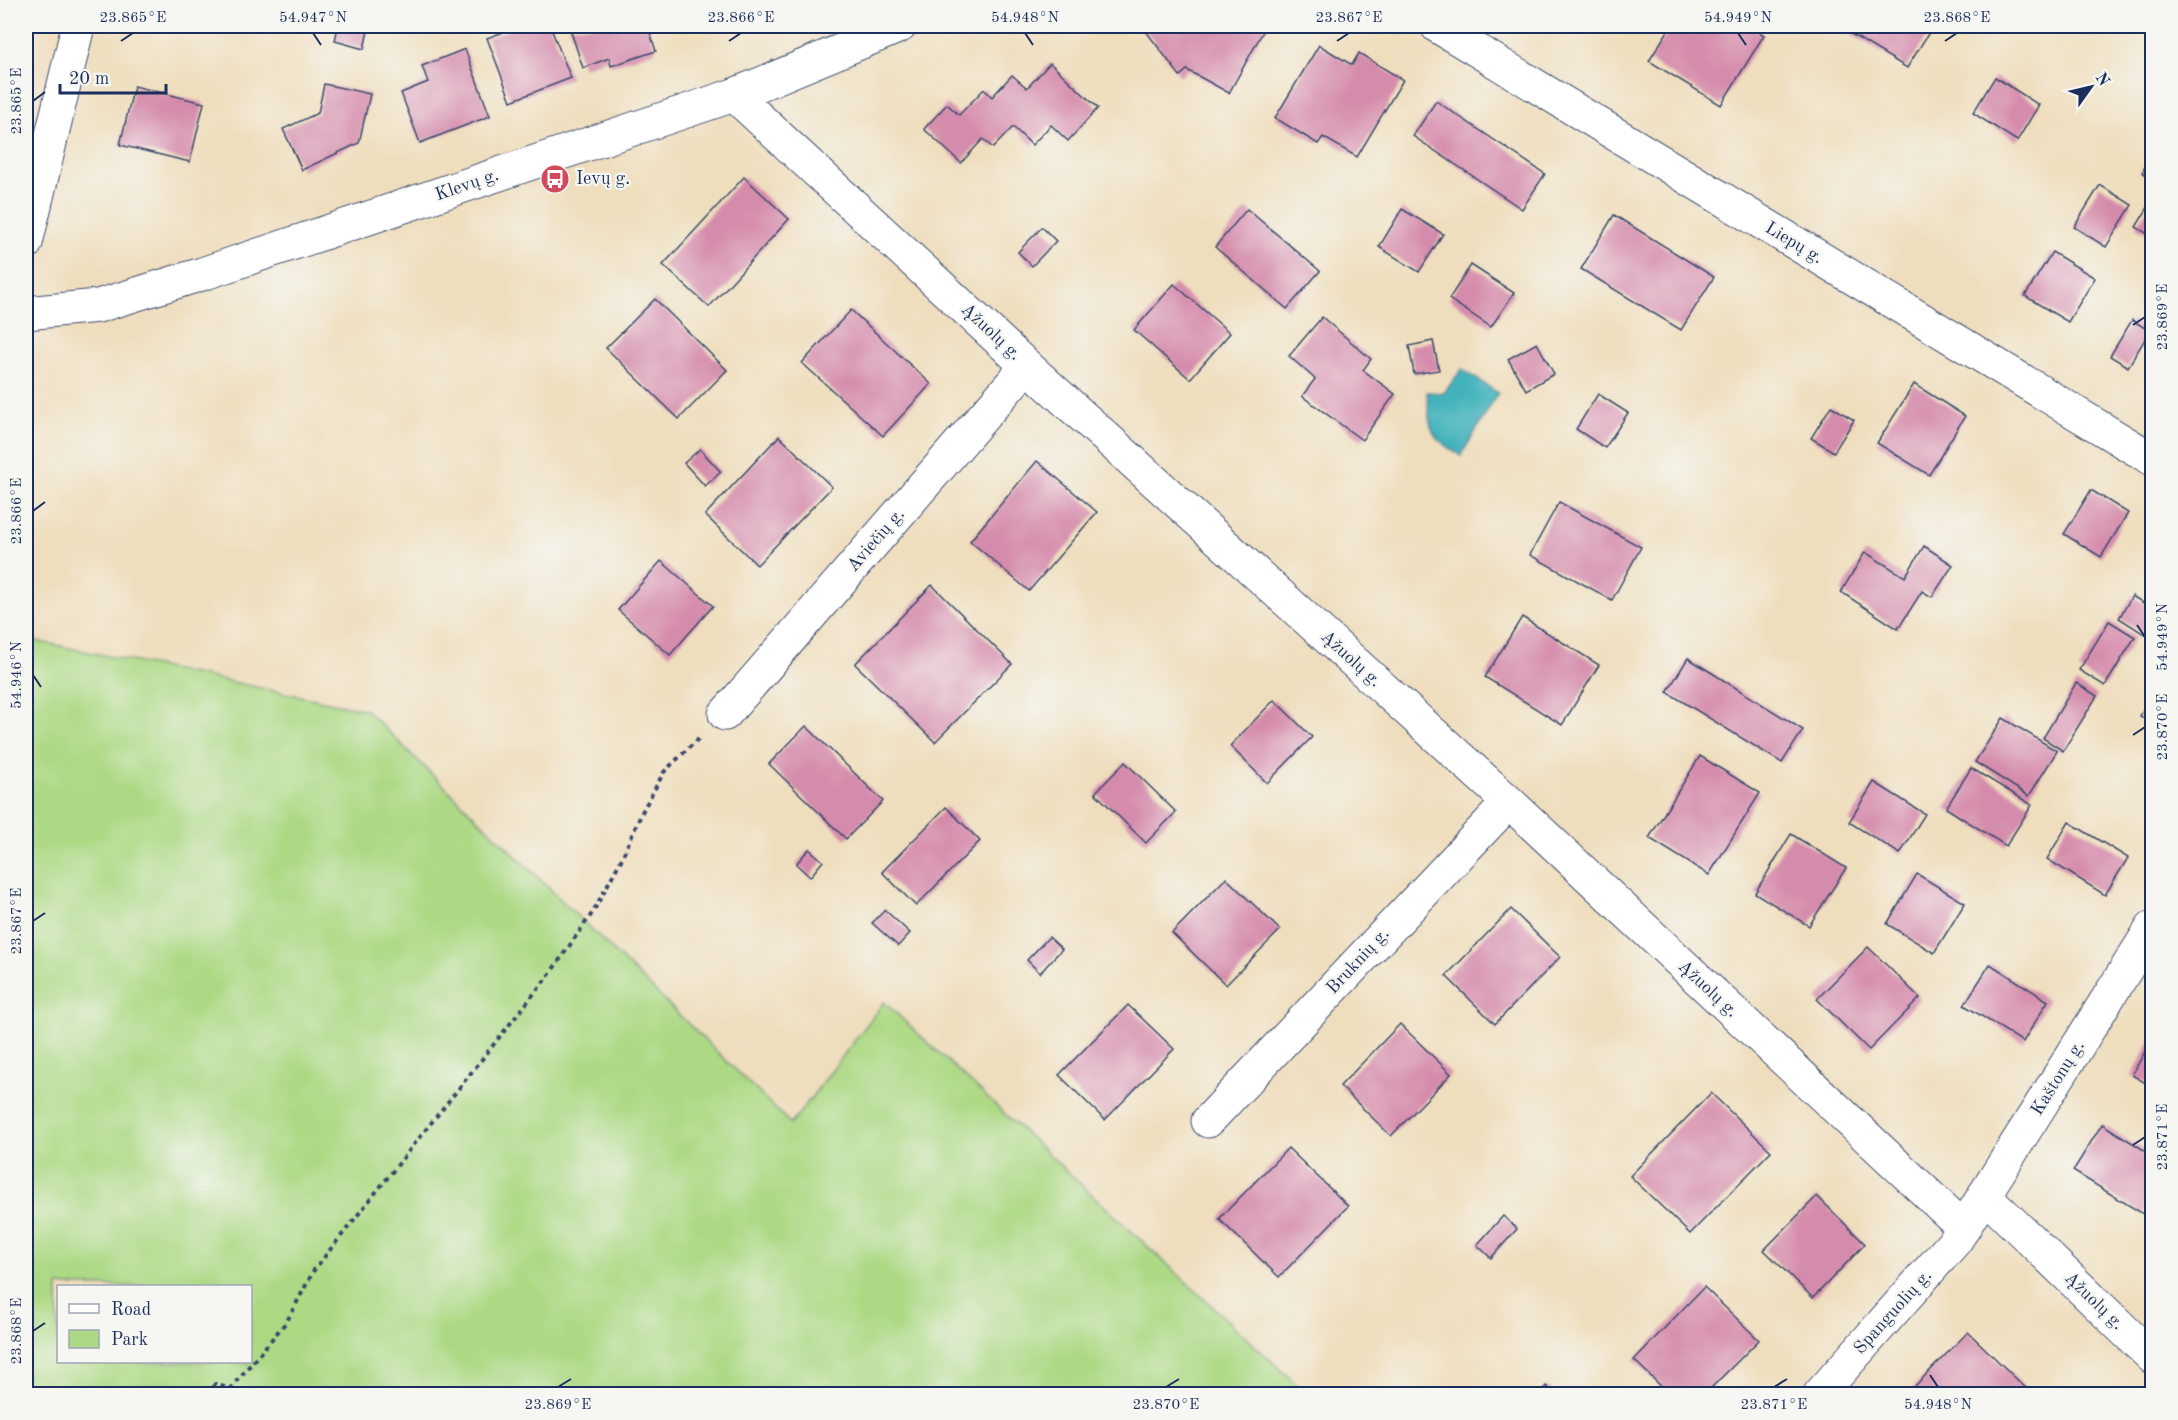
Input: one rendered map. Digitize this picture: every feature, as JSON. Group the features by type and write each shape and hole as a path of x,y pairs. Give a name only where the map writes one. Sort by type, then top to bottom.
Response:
{"street":[{"path":"26,243 78,26"},
{"name":"Klevų g.","path":"26,313 98,306 202,274 734,95 900,26"},
{"name":"Liepų g.","path":"1437,26 2152,459"},
{"name":"Ąžuolų g.","path":"734,95 1027,366 1509,802 1964,1228"},
{"name":"Aviečių g.","path":"725,714 1027,366"},
{"name":"Bruknių g.","path":"1208,1121 1509,802"},
{"name":"Kaštonų g.","path":"1964,1228 2152,928"},
{"name":"Ąžuolų g.","path":"1984,1195 2152,1358"},
{"name":"Spanguolių g.","path":"1820,1395 1964,1228"}],"path":[{"path":"252,1363 287,1321 314,1270 549,975 593,912 621,861 643,810 664,772 725,714"},
{"path":"230,1389 252,1363"},
{"path":"208,1395 215,1384 245,1395"}],"green space":[{"path":"26,639 366,710 791,1124 884,1002 1307,1394 26,1394"}],"water":[{"path":"1462,369 1498,393 1461,456 1442,443 1432,430 1427,392 1444,393"}],"building":[{"path":"338,26 369,26 364,49 335,41"},
{"path":"520,26 550,26 571,78 511,101 487,38"},
{"path":"569,26 648,26 656,51 611,66 609,58 583,68"},
{"path":"1142,26 1266,26 1229,93 1187,70 1180,76"},
{"path":"1671,26 1749,26 1764,35 1721,105 1649,61"},
{"path":"1838,26 1933,26 1907,68"},
{"path":"1319,45 1352,65 1359,53 1403,80 1357,157 1323,137 1318,144 1275,118"},
{"path":"465,49 490,116 420,143 401,93 428,82 422,66"},
{"path":"1050,63 1098,108 1068,141 1051,125 1032,145 1013,127 993,148 983,139 961,163 924,129 947,104 959,115 984,89 992,97 1012,75 1027,88"},
{"path":"1995,77 2039,105 2017,141 1973,113"},
{"path":"324,84 370,94 359,143 302,170 283,129 318,113"},
{"path":"134,86 204,103 190,162 120,145"},
{"path":"1436,101 1545,174 1522,209 1413,136"},
{"path":"2152,155 2152,179 2142,172"},
{"path":"744,177 789,219 709,307 663,265"},
{"path":"2100,185 2132,205 2106,247 2074,227"},
{"path":"2152,201 2152,234 2151,236 2136,227"},
{"path":"1247,209 1320,271 1287,309 1215,247"},
{"path":"1402,209 1443,234 1419,272 1379,247"},
{"path":"1614,215 1714,277 1681,330 1581,269"},
{"path":"1042,227 1056,241 1032,266 1018,252"},
{"path":"2052,252 2095,278 2068,322 2025,296"},
{"path":"1471,265 1514,293 1491,327 1449,299"},
{"path":"1174,284 1230,333 1190,379 1134,330"},
{"path":"655,299 727,370 679,419 606,348"},
{"path":"851,310 931,384 883,436 802,363"},
{"path":"1322,317 1371,359 1363,370 1395,394 1362,440 1302,396 1315,379 1289,356"},
{"path":"2132,320 2150,331 2128,367 2110,356"},
{"path":"1433,341 1439,370 1414,374 1409,346"},
{"path":"1537,343 1554,374 1526,390 1508,359"},
{"path":"1914,384 1965,416 1929,475 1877,443"},
{"path":"1598,394 1628,413 1605,448 1576,429"},
{"path":"1831,406 1854,420 1834,452 1811,438"},
{"path":"779,436 832,487 757,565 705,515"},
{"path":"700,449 721,472 705,486 684,463"},
{"path":"1037,461 1097,512 1029,591 970,541"},
{"path":"2091,490 2128,513 2101,557 2064,534"},
{"path":"1559,502 1641,547 1612,600 1530,555"},
{"path":"1924,546 1953,565 1932,597 1922,591 1898,629 1841,592 1865,552 1905,577"},
{"path":"661,561 713,606 670,655 618,610"},
{"path":"932,585 1012,664 935,742 855,664"},
{"path":"2132,596 2152,608 2152,639 2119,618"},
{"path":"1522,617 1599,665 1562,725 1485,677"},
{"path":"2109,621 2135,637 2105,686 2079,670"},
{"path":"1688,658 1803,730 1782,763 1667,692"},
{"path":"2076,683 2097,696 2063,751 2043,738"},
{"path":"2152,695 2152,723 2140,716"},
{"path":"1274,700 1312,737 1267,783 1230,746"},
{"path":"2003,718 2057,751 2029,796 1975,762"},
{"path":"806,726 883,801 846,839 769,764"},
{"path":"1700,756 1760,793 1709,875 1649,838"},
{"path":"1125,762 1176,812 1146,843 1095,793"},
{"path":"1971,768 2032,805 2006,846 1946,808"},
{"path":"1874,782 1925,814 1900,854 1849,822"},
{"path":"946,807 980,841 916,906 882,872"},
{"path":"2069,822 2128,858 2105,895 2047,859"},
{"path":"1791,834 1846,868 1809,926 1755,893"},
{"path":"809,849 823,861 810,877 796,864"},
{"path":"1917,874 1965,903 1934,953 1887,924"},
{"path":"1226,878 1280,930 1226,985 1172,933"},
{"path":"1511,909 1560,957 1495,1024 1446,976"},
{"path":"885,910 910,933 898,946 872,923"},
{"path":"1049,937 1062,949 1040,973 1027,960"},
{"path":"1868,947 1920,998 1869,1050 1817,999"},
{"path":"1990,964 2048,1001 2023,1042 1964,1005"},
{"path":"1128,1005 1174,1049 1105,1120 1059,1075"},
{"path":"1400,1024 1451,1074 1391,1136 1340,1086"},
{"path":"2152,1039 2152,1087 2132,1075"},
{"path":"1711,1093 1771,1151 1690,1234 1630,1176"},
{"path":"2102,1124 2152,1155 2152,1199 2143,1214 2073,1171"},
{"path":"1288,1148 1348,1206 1279,1277 1219,1219"},
{"path":"1817,1196 1865,1244 1813,1298 1764,1250"},
{"path":"1503,1216 1517,1229 1491,1258 1477,1245"},
{"path":"1704,1287 1759,1340 1705,1394 1669,1394 1634,1360"},
{"path":"1968,1332 2032,1394 1915,1394 1911,1390"},
{"path":"1546,1386 1556,1394 1539,1394"}],"place":[{"name":"Ievų g.","path":"555,179"}]}
